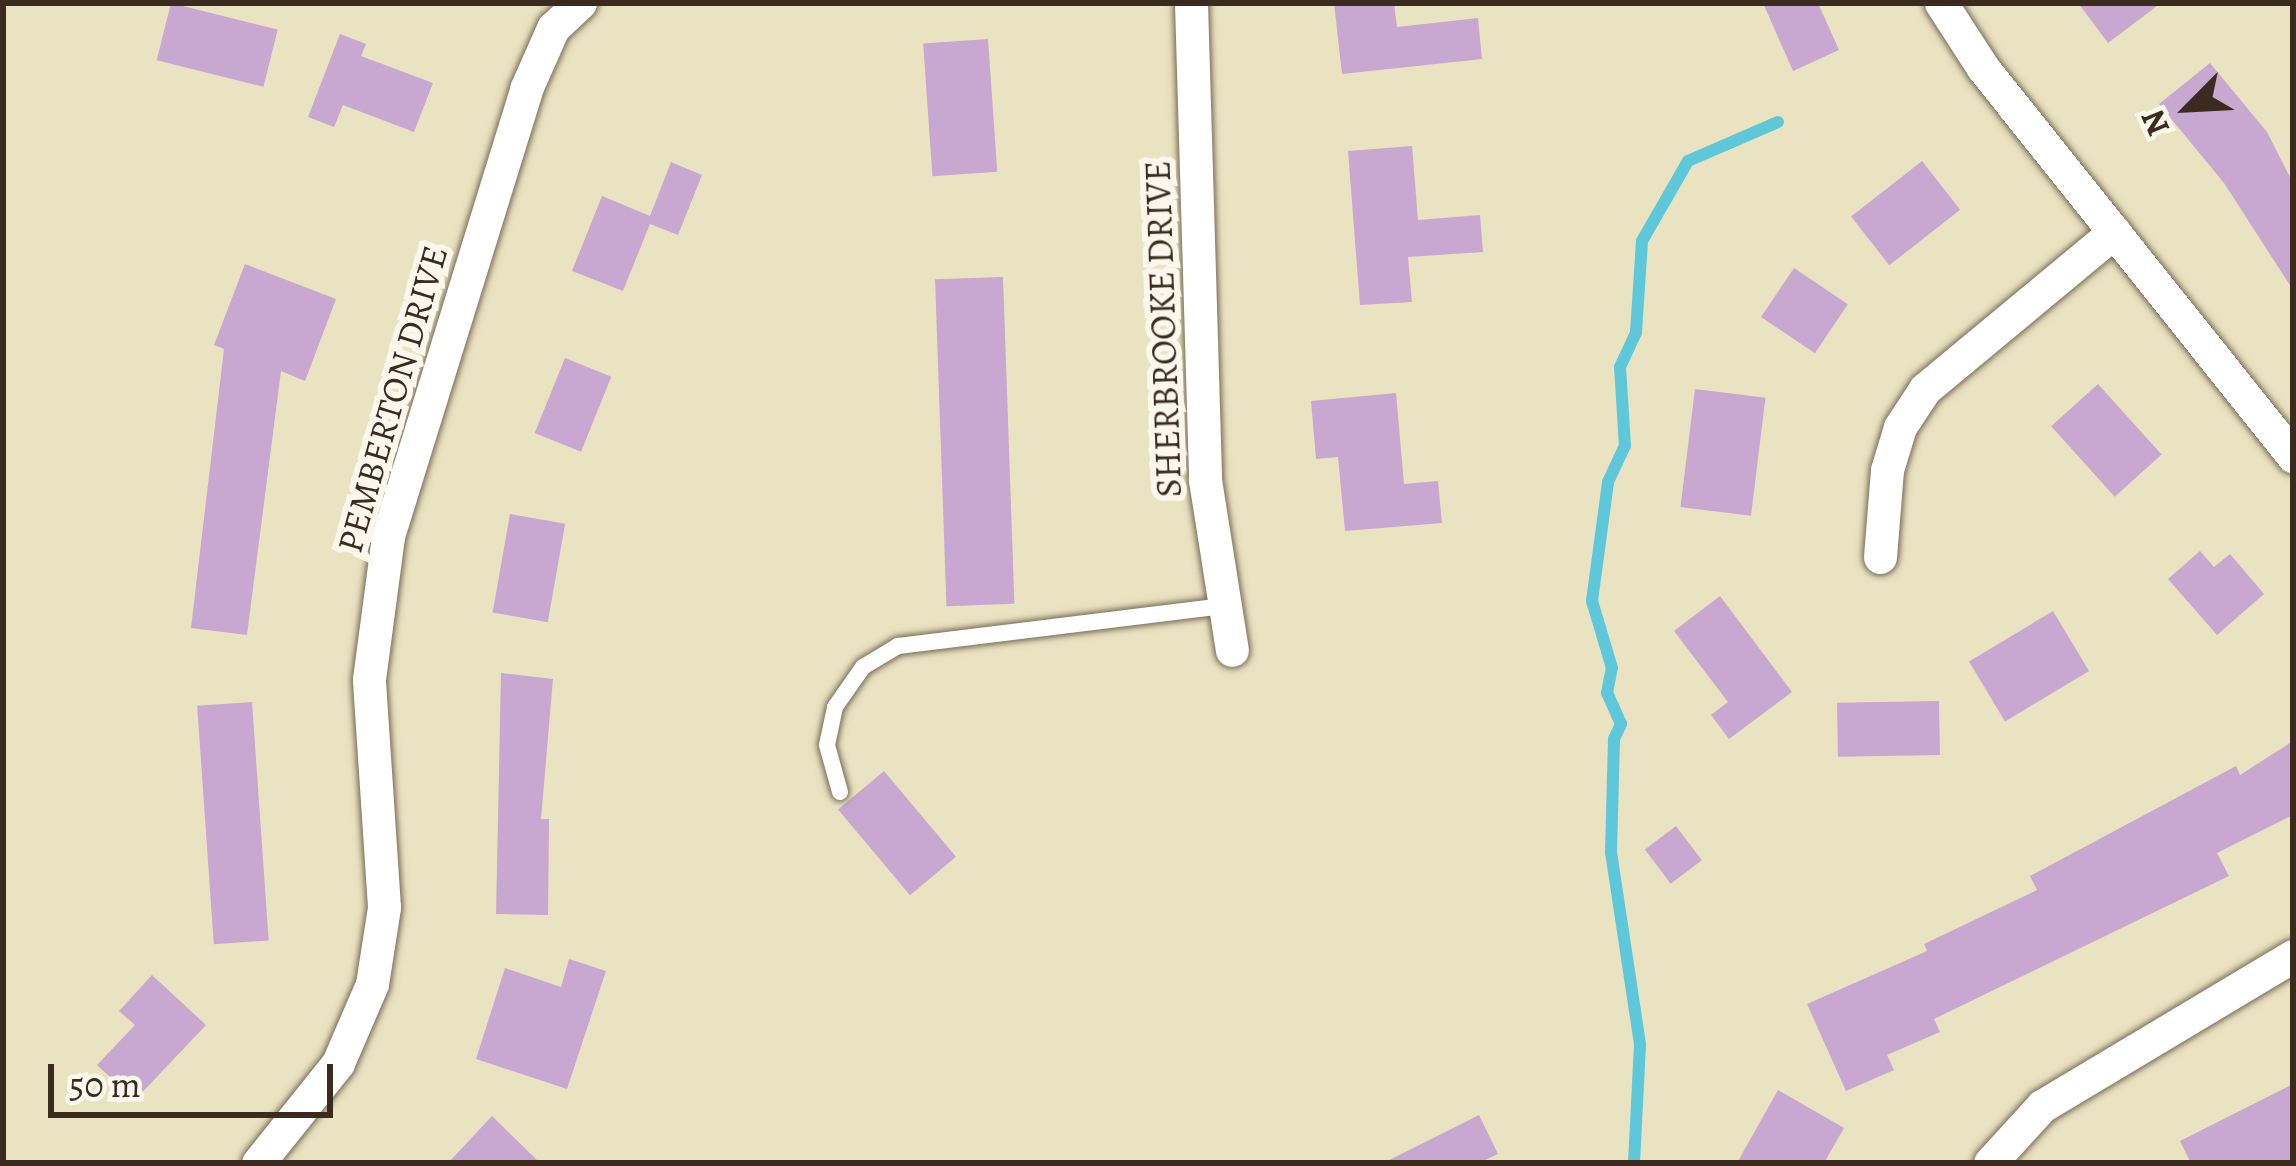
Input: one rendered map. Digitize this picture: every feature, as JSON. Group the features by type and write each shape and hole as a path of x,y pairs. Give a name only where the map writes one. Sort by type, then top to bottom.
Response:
{"street":[{"name":"PEMBERTON DRIVE","path":"258,1163 338,1064 371,984 384,891 369,679 388,536 526,89 553,28 580,3"},
{"name":"SHERBROOKE DRIVE","path":"1191,3 1205,480 1232,650"},
{"path":"1941,3 2114,232 2293,456"},
{"path":"1880,557 1887,470 1900,427 1925,389 2114,232"},
{"path":"1990,1163 2042,1106 2293,956"}],"lane":[{"path":"840,792 827,745 835,706 863,667 898,646 1222,606"}],"building":[{"path":"171,3 278,30 263,87 157,60"},
{"path":"1334,3 1394,3 1397,27 1478,18 1482,59 1342,74"},
{"path":"1763,3 1818,3 1839,50 1793,71"},
{"path":"2078,3 2161,3 2108,43"},
{"path":"340,34 366,44 361,56 433,83 414,132 343,105 334,127 308,117"},
{"path":"988,39 997,172 932,176 923,44"},
{"path":"2210,63 2267,132 2293,183 2293,290 2224,183 2159,104"},
{"path":"1412,146 1418,220 1480,215 1483,252 1408,257 1412,302 1360,305 1348,151"},
{"path":"1922,161 1960,210 1889,265 1851,216"},
{"path":"671,162 702,175 678,235 650,224 623,291 572,271 602,196 650,216"},
{"path":"245,264 336,299 305,381 281,371 247,635 191,628 224,349 214,345"},
{"path":"1794,268 1848,304 1815,353 1761,317"},
{"path":"1003,277 1014,604 946,606 935,279"},
{"path":"565,358 611,377 581,452 535,433"},
{"path":"2098,384 2162,455 2115,497 2051,426"},
{"path":"1695,389 1765,398 1751,516 1680,507"},
{"path":"1396,393 1404,484 1438,481 1442,523 1345,531 1338,457 1316,459 1311,401"},
{"path":"510,514 565,524 548,622 493,612"},
{"path":"2200,551 2214,567 2230,554 2264,594 2217,635 2168,579"},
{"path":"1720,596 1792,692 1729,739 1711,715 1728,702 1674,631"},
{"path":"2053,611 2089,671 2005,721 1969,661"},
{"path":"501,673 553,679 541,819 549,819 548,915 496,914"},
{"path":"1939,701 1940,755 1838,757 1837,703"},
{"path":"252,702 269,940 214,944 197,706"},
{"path":"2293,741 2293,815 2217,853 2229,876 1934,1019 1940,1032 1887,1055 1894,1070 1846,1091 1807,1004 1927,951 1924,944 2037,890 2030,876 2236,766 2240,775"},
{"path":"884,771 956,857 910,895 838,810"},
{"path":"1676,826 1702,860 1671,884 1645,849"},
{"path":"569,959 606,971 567,1089 476,1059 505,968 561,987"},
{"path":"152,975 206,1025 135,1100 97,1065 135,1025 119,1011"},
{"path":"2293,1084 2293,1163 2191,1163 2180,1141"},
{"path":"1778,1090 1844,1128 1824,1163 1737,1163"},
{"path":"1479,1115 1498,1154 1479,1163 1383,1163"},
{"path":"492,1116 540,1163 448,1163"}],"waterway":[{"path":"1634,1163 1640,1044 1611,853 1614,739 1621,724 1607,693 1612,668 1592,601 1608,482 1625,446 1620,367 1636,332 1642,241 1688,161 1778,122"}]}
